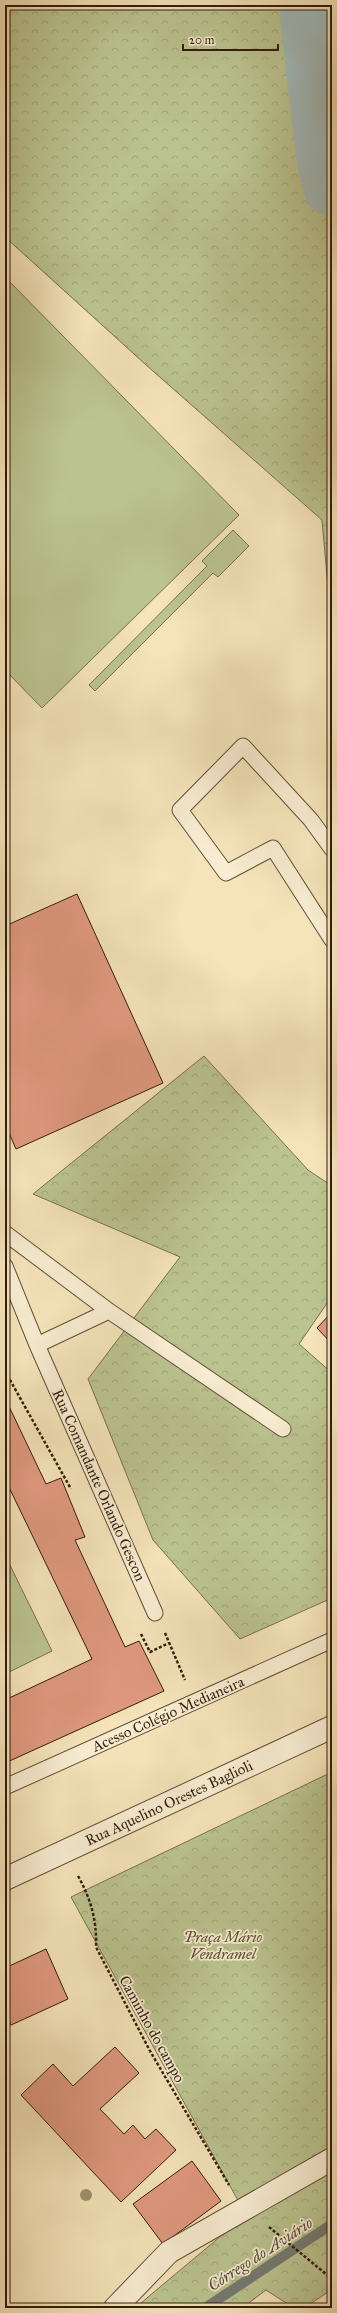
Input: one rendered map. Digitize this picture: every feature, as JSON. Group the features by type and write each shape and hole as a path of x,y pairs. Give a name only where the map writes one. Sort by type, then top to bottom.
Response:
{"street":[{"name":"Rua Aquelino Orestes Baglioli","path":"5,1879 332,1727"},
{"path":"115,2308 169,2252 332,2159"}],"lane":[{"path":"332,849 311,820 243,746 180,810 226,873 273,848 332,940"},
{"path":"5,1233 109,1311 282,1429"},
{"name":"Rua Comandante Orlando Gescon","path":"5,1266 37,1345 155,1613"},
{"path":"37,1345 109,1311"},
{"name":"Acesso Colégio Medianeira","path":"5,1787 332,1640"}],"path":[{"path":"155,1613 195,1702"},
{"name":"Caminho do campo","path":"64,1852 80,1880 93,1911 97,1929 96,1947 150,2051 244,2208"},
{"path":"264,2223 332,2279"}],"green space":[{"path":"5,5 332,5 332,632 322,520 145,364 5,237"},
{"path":"5,277 239,515 42,708 5,670"},
{"path":"233,530 249,546 218,577 213,573 95,691 89,685 207,566 202,561"},
{"path":"204,1056 308,1170 332,1186 332,1296 299,1344 332,1373 332,1598 240,1639 153,1540 88,1379 180,1257 33,1194"},
{"path":"5,1555 52,1651 5,1674"},
{"name":"Praça Mário Vendramel","path":"332,1772 332,2289 312,2303 299,2307 286,2303 266,2290 242,2308 135,2308 246,2215 71,1897"}],"building":[{"path":"77,894 163,1083 16,1149 5,1124 5,926"},
{"path":"332,1312 332,1344 317,1328"},
{"path":"5,1398 46,1484 61,1478 85,1537 75,1540 125,1647 139,1641 164,1691 5,1763 5,1700 92,1659 5,1479"},
{"path":"46,1949 68,1999 11,2025 5,2012 5,1968"},
{"path":"115,2047 139,2073 100,2109 124,2134 133,2125 145,2139 156,2129 176,2150 121,2202 21,2095 53,2064 73,2086"},
{"path":"192,2161 221,2201 163,2244 133,2204"}],"waterway":[{"path":"307,5 325,159 332,188"},
{"name":"Córrego do Aviário","path":"205,2308 332,2224"}]}
